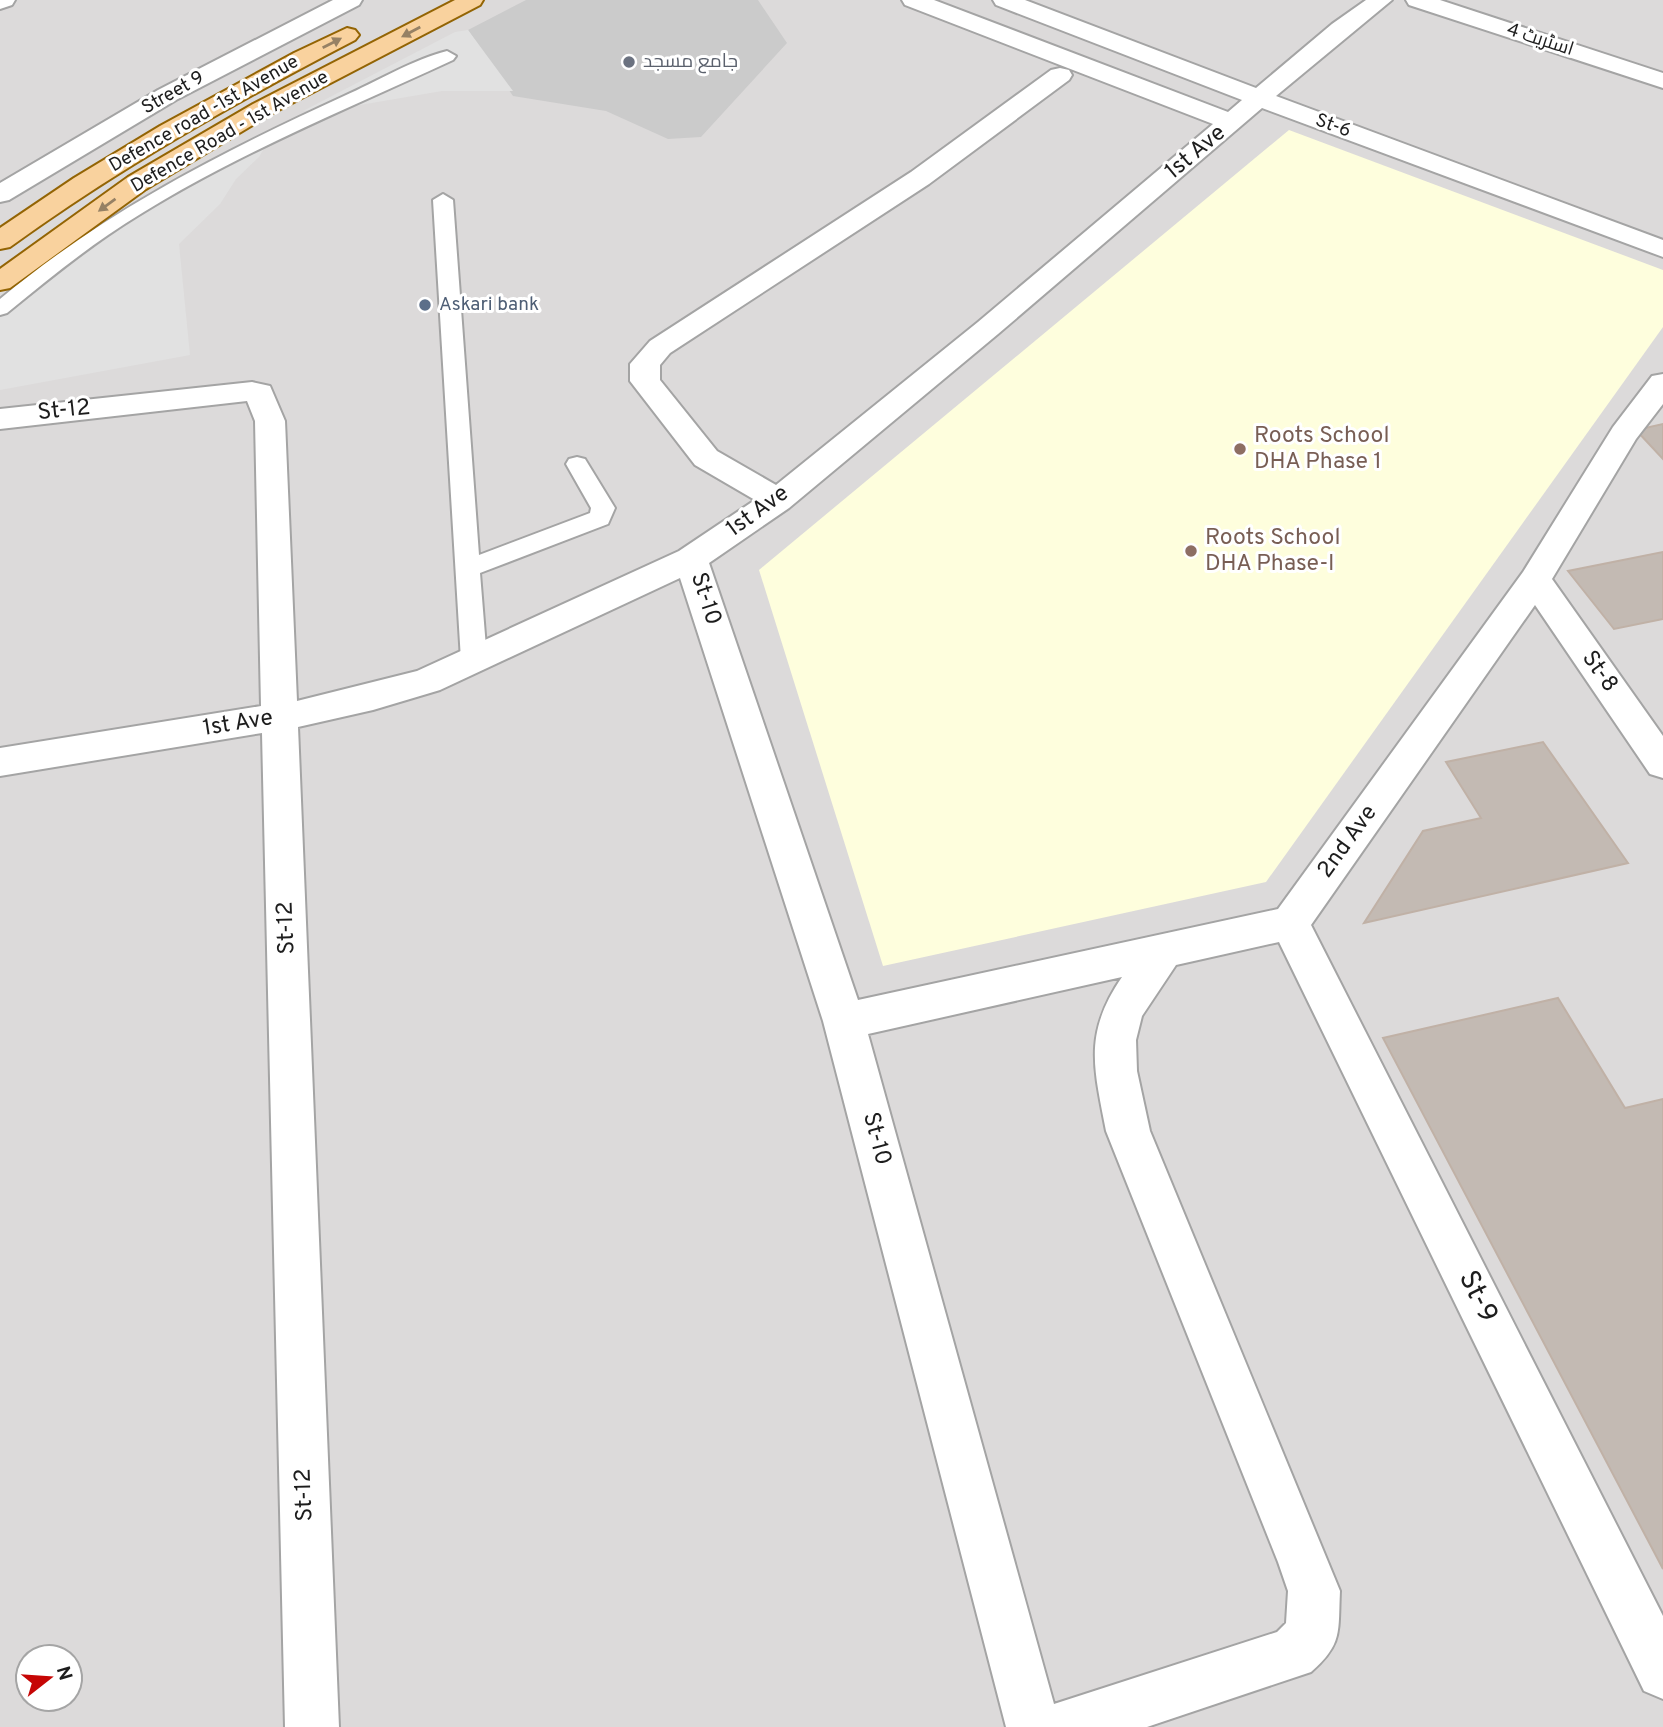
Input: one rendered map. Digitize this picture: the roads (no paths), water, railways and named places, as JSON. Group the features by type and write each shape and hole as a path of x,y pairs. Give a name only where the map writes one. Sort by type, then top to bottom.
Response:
{"main road":[{"name":"Defence Road - 1st Avenue","path":"0,282 137,183 262,109 472,0"},
{"name":"Defence road -1st Avenue","path":"6,229 228,96 369,24"}],"street":[{"name":"Street 9","path":"0,194 167,94 351,0"},
{"path":"913,0 1232,121"},
{"name":"St-6","path":"1004,0 1259,99 1663,249"},
{"name":"1st Ave","path":"0,762 316,711 406,688 428,681 691,559 778,500 988,328 1340,29 1381,0"},
{"name":"اسٹریٹ 4","path":"1417,0 1663,81"},
{"path":"778,500 706,458 645,381 645,363 660,347 920,178 1060,75"},
{"name":"2nd Ave","path":"1290,923 1535,580 1624,434 1663,383"},
{"name":"St-12","path":"0,418 252,391 259,393 270,421 312,1727"},
{"name":"St-10","path":"691,559 844,1021 1032,1727"},
{"name":"St-8","path":"1535,580 1663,764"},
{"path":"844,1021 1290,923"},
{"name":"St-9","path":"1290,923 1663,1672"},
{"path":"1064,1727 1292,1653 1312,1636 1314,1591 1304,1562 1128,1131 1118,1077 1115,1035 1123,1012 1163,951"}],"lane":[{"path":"0,309 63,257 134,211 209,168 447,56"},
{"path":"262,109 302,124"},
{"path":"443,200 474,660"},
{"path":"468,568 600,518 603,508 577,464"}],"place":[{"name":"جامع مسجد","path":"629,62"},
{"name":"Askari bank","path":"425,305"},
{"name":"Roots School DHA Phase 1","path":"1240,449"},
{"name":"Roots School DHA Phase-I","path":"1191,551"}]}
